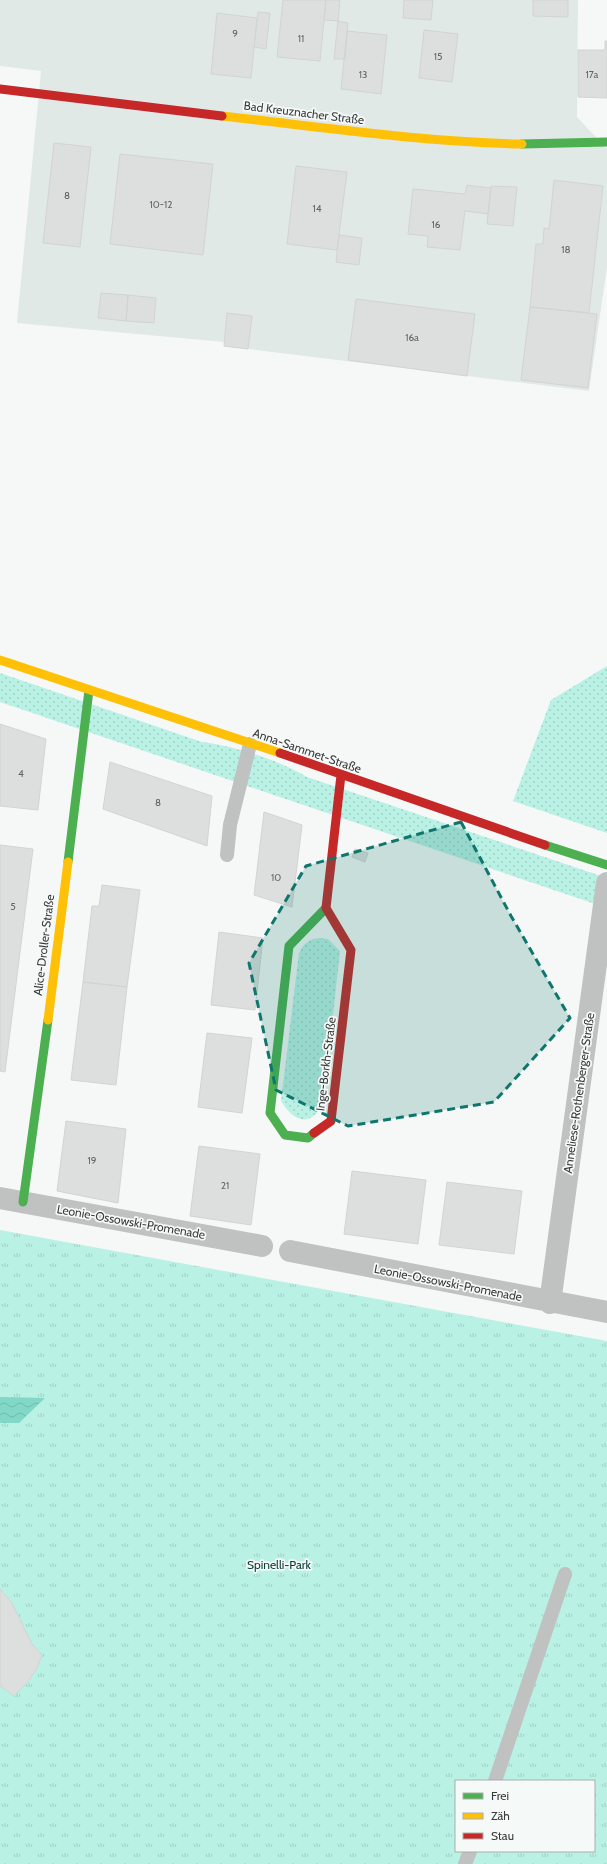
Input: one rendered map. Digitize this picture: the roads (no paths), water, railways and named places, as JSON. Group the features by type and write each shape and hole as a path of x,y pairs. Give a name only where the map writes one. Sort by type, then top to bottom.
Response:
{"street":[{"name":"Bad Kreuznacher Straße","path":"0,89 394,136 480,143 536,144 607,142"},
{"name":"Anna-Sammet-Straße","path":"0,660 607,865"},
{"name":"Alice-Droller-Straße","path":"23,1202 39,1097 89,690"},
{"path":"326,908 340,774"},
{"name":"Anneliese-Rothenberger-Straße","path":"550,1303 607,883"},
{"name":"Inge-Borkh-Straße","path":"326,908 351,950 331,1121 308,1138 296,1137 285,1135 270,1113 289,946 326,908"},
{"name":"Leonie-Ossowski-Promenade","path":"0,1198 262,1246"},
{"name":"Leonie-Ossowski-Promenade","path":"290,1251 550,1303 607,1312"}],"lane":[{"path":"227,855 230,825 250,744"},
{"path":"495,1780 565,1574"},
{"path":"465,1864 470,1852"}],"water":[{"path":"0,1397 45,1398 19,1423 0,1423"}],"park label":[{"name":"Spinelli-Park","path":"279,1565"}]}
